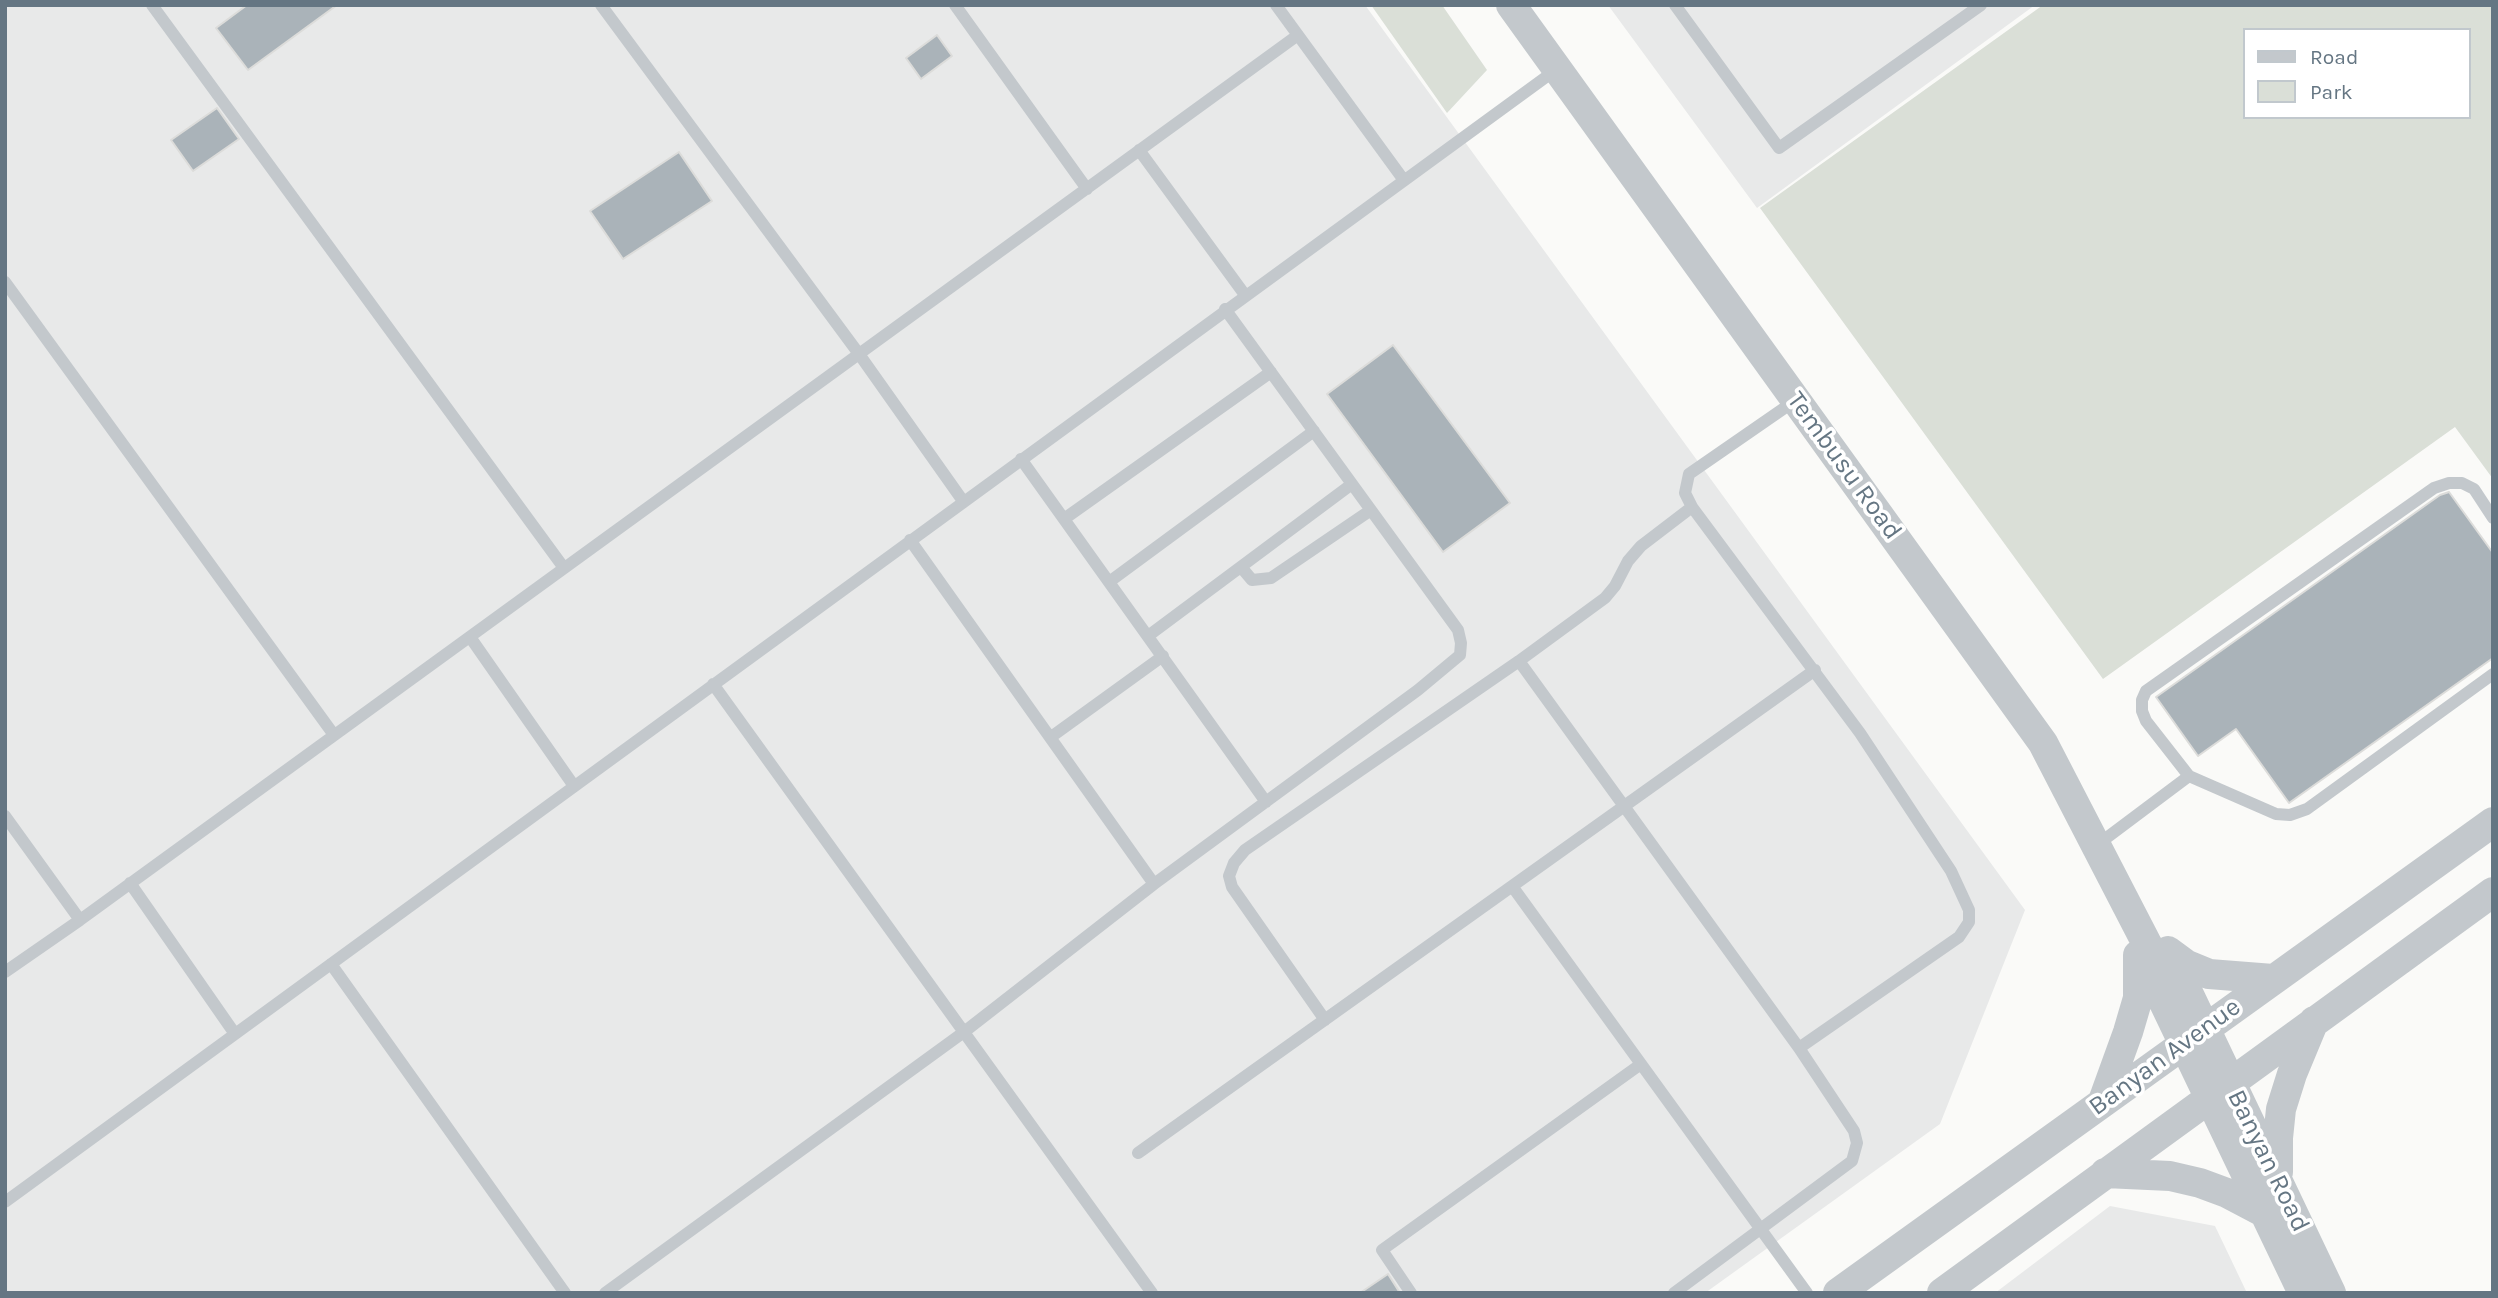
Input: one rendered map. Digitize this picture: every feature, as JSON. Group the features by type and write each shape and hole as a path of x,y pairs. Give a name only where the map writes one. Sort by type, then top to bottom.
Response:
{"street":[{"name":"Tembusu Road","path":"1511,5 2043,743 2143,938 2182,980 2195,1035"},
{"name":"Banyan Avenue","path":"1838,1293 2493,822"},
{"path":"1942,1293 2493,892"},
{"path":"2104,1101 2138,998 2143,938 2187,965 2209,974 2273,979"},
{"path":"2278,1181 2281,1109 2314,1021"},
{"name":"Banyan Road","path":"2195,1035 2220,1089 2265,1213 2303,1293"},
{"name":"Banyan Road","path":"2220,1089 2278,1181 2332,1293"},
{"path":"2105,1173 2170,1177 2200,1183 2227,1193 2265,1213"}],"lane":[{"path":"152,5 564,568"},
{"path":"601,5 859,354 963,501"},
{"path":"955,5 1087,188"},
{"path":"1276,5 1403,179"},
{"path":"1675,5 1779,148 1981,5"},
{"path":"5,972 1298,35"},
{"path":"5,1202 1557,69"},
{"path":"1139,150 1245,295"},
{"path":"5,282 334,735"},
{"path":"606,1293 964,1032 1154,884 1418,690 1460,655 1458,630 1226,309"},
{"path":"1063,519 1271,372"},
{"path":"1796,400 1689,474 1685,494 1692,508 1860,733 1951,870 1969,910 1969,922 1959,937 1799,1048"},
{"path":"1110,582 1314,431"},
{"path":"1020,459 1266,802"},
{"path":"2493,518 2474,489 2462,483 2449,483 2434,488 2146,691 2142,700 2146,721 2189,776 2276,814 2290,815 2307,809 2493,674"},
{"path":"1149,636 1352,484"},
{"path":"1325,1020 1232,887 1229,876 1234,863 1245,850 1519,661 1605,598 1641,546 1692,508"},
{"path":"1241,567 1252,580 1271,578 1371,510"},
{"path":"909,540 1154,884"},
{"path":"470,637 574,786"},
{"path":"1051,737 1163,656"},
{"path":"1519,661 1799,1048 1854,1131 1857,1143 1852,1161 1674,1293"},
{"path":"1138,1153 1815,670"},
{"path":"713,684 1152,1293"},
{"path":"2096,846 2189,776"},
{"path":"5,816 80,920"},
{"path":"130,883 235,1034"},
{"path":"1512,886 1807,1293"},
{"path":"331,964 565,1293"},
{"path":"1411,1293 1382,1251 1641,1064"}],"shaded area":[{"path":"5,5 1365,5 2025,910 1940,1124 1705,1293 5,1293"},
{"path":"1608,5 2035,5 1757,208"},
{"path":"2110,1206 2215,1226 2247,1293 1995,1293"}],"green space":[{"path":"1371,5 1442,5 1487,70 1447,113"},
{"path":"2043,5 2493,5 2493,479 2455,427 2103,679 1760,208"}],"building":[{"path":"247,5 337,5 248,70 216,28"},
{"path":"937,35 952,56 921,79 906,58"},
{"path":"217,108 239,139 193,171 171,140"},
{"path":"679,152 712,201 623,259 590,211"},
{"path":"1393,345 1510,503 1443,552 1327,394"},
{"path":"2449,492 2493,553 2493,658 2289,803 2236,729 2198,756 2156,697 2440,495"},
{"path":"1388,1274 1400,1293 1360,1293"}]}
